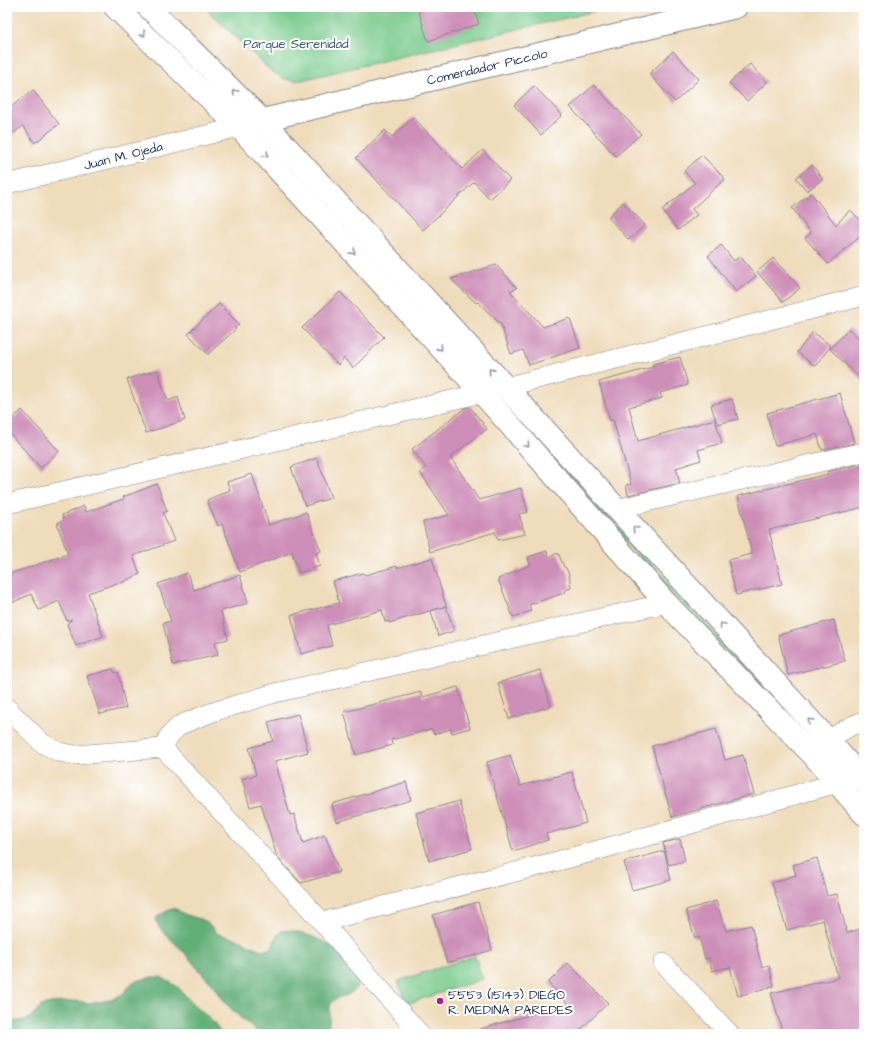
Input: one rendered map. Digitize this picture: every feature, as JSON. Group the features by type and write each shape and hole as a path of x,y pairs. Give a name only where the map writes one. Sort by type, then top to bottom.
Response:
{"main road":[{"path":"115,7 239,127 482,393 666,603 812,755 864,814"},
{"path":"148,7 262,120 864,781"},
{"name":"Comendador Piccolo","path":"239,127 262,120 736,7"}],"street":[{"name":"Juan M. Ojeda","path":"7,184 239,127"},
{"path":"505,387 864,296"},
{"path":"7,504 482,393"},
{"path":"616,509 864,452"},
{"path":"163,748 169,736 180,725 210,713 275,693 666,603"},
{"path":"7,708 42,743 60,752 75,755 163,748"},
{"path":"812,755 829,741 856,724 864,721"},
{"path":"163,748 322,922 420,1034"},
{"path":"322,922 577,856 836,783"},
{"path":"664,963 730,1034"}],"green space":[{"name":"Parque Serenidad","path":"204,7 613,7 297,81 284,79 271,71"},
{"path":"266,139 798,725 794,728 263,141"},
{"path":"172,909 176,909 184,914 203,920 208,923 218,934 241,940 262,950 271,949 278,934 285,930 299,932 316,938 335,949 359,977 357,985 350,994 336,999 330,1006 329,1034 260,1034 227,1005 213,985 184,952 159,928 156,919 159,915"},
{"path":"475,956 483,979 406,1004 398,981"},
{"path":"152,977 161,977 178,987 190,1001 212,1021 222,1034 7,1034 7,1023 28,1019 41,1006 50,1003 78,1001 87,1003 113,999 122,994 135,981"}],"building":[{"path":"417,7 473,7 479,24 428,41"},
{"path":"673,51 699,79 675,102 649,74"},
{"path":"750,64 767,82 747,101 729,83"},
{"path":"594,85 641,134 616,156 570,107"},
{"path":"534,86 562,115 541,135 514,105"},
{"path":"33,90 59,124 35,143 23,126 7,138 7,110"},
{"path":"413,117 462,169 483,150 510,180 490,199 474,182 423,230 356,158 385,130 392,137"},
{"path":"702,155 725,179 692,209 697,215 678,230 662,210 695,183 684,171"},
{"path":"812,165 823,179 807,191 796,178"},
{"path":"811,193 836,225 850,210 864,223 864,233 828,264 805,238 811,233 792,208"},
{"path":"623,202 645,225 629,240 608,217"},
{"path":"721,245 734,261 740,256 756,276 736,292 708,256"},
{"path":"773,258 800,288 783,302 757,272"},
{"path":"496,265 517,288 510,291 543,327 570,318 580,348 529,365 523,350 511,354 501,325 478,302 476,303 451,279"},
{"path":"340,292 384,337 353,368 344,358 338,365 302,328"},
{"path":"219,304 239,324 235,328 236,329 208,354 188,334"},
{"path":"849,329 864,343 864,382 830,349"},
{"path":"813,332 831,346 815,366 797,352"},
{"path":"680,357 688,385 660,393 662,398 629,407 638,441 715,419 722,443 698,450 701,460 676,468 680,483 628,495 626,485 631,484 613,420 610,421 599,382 653,367 653,364"},
{"path":"157,370 168,401 178,397 185,420 146,433 127,379"},
{"path":"840,393 854,443 822,450 817,434 775,446 767,413"},
{"path":"732,399 738,419 717,424 711,405"},
{"path":"470,407 487,429 450,457 479,500 521,488 528,512 519,514 525,534 498,540 495,532 430,552 423,522 449,515 420,472 426,468 412,449 465,408"},
{"path":"22,410 59,451 41,468 7,431 7,424"},
{"path":"317,458 331,498 305,506 291,467"},
{"path":"860,464 861,467 864,466 864,507 769,530 782,584 736,595 728,560 752,554 738,496 828,474 827,472"},
{"path":"252,474 269,525 306,512 321,551 316,553 320,566 299,573 292,552 240,572 222,524 218,526 207,500 230,490 227,482"},
{"path":"157,484 167,511 163,513 174,541 133,556 140,574 121,583 120,582 88,593 103,636 76,646 67,624 72,619 67,621 59,601 39,610 31,594 7,605 7,575 68,554 57,524 59,524 58,522 64,520 62,515 84,506 86,512 124,499 123,497"},
{"path":"547,551 549,557 558,553 569,574 571,588 565,590 564,593 529,605 531,611 513,617 498,579 530,565 528,557"},
{"path":"432,558 446,606 389,623 389,621 385,622 382,610 327,625 332,646 301,654 291,615 339,603 333,581 363,573 365,575 397,566 397,568"},
{"path":"187,573 194,590 240,575 248,603 221,611 228,639 215,642 218,655 173,665 163,623 171,621 158,584"},
{"path":"446,606 454,631 438,636 431,611"},
{"path":"834,620 845,661 788,675 778,635"},
{"path":"113,669 115,673 118,672 126,708 100,714 87,676"},
{"path":"540,670 551,706 509,719 498,683"},
{"path":"458,687 470,728 452,733 451,729 434,734 432,729 391,740 392,745 356,755 344,712 421,692 423,697"},
{"path":"298,714 308,752 275,761 290,815 294,814 303,843 325,835 339,872 301,883 277,857 261,804 250,807 242,779 256,775 249,748 273,741 268,722"},
{"path":"716,729 725,760 743,755 754,794 672,817 652,746"},
{"path":"510,755 520,786 572,772 586,823 546,834 548,840 513,851 487,762"},
{"path":"406,782 411,800 337,822 332,804"},
{"path":"459,801 472,849 429,861 416,813"},
{"path":"680,839 685,861 669,865 663,843"},
{"path":"664,851 671,880 632,890 624,862"},
{"path":"817,858 827,896 837,894 847,933 864,928 864,1034 783,1034 771,993 838,978 823,920 787,930 772,883 796,875 793,865"},
{"path":"716,901 726,931 751,925 762,967 769,965 774,986 738,996 730,967 712,971 709,958 705,959 699,937 695,938 686,910"},
{"path":"478,902 492,950 447,963 433,915"},
{"path":"568,963 608,1003 576,1034 481,1034 480,1029 568,1004 548,983"}],"place":[{"name":"5553 (15143) DIEGO R. MEDINA PAREDES","path":"440,1001"}]}
